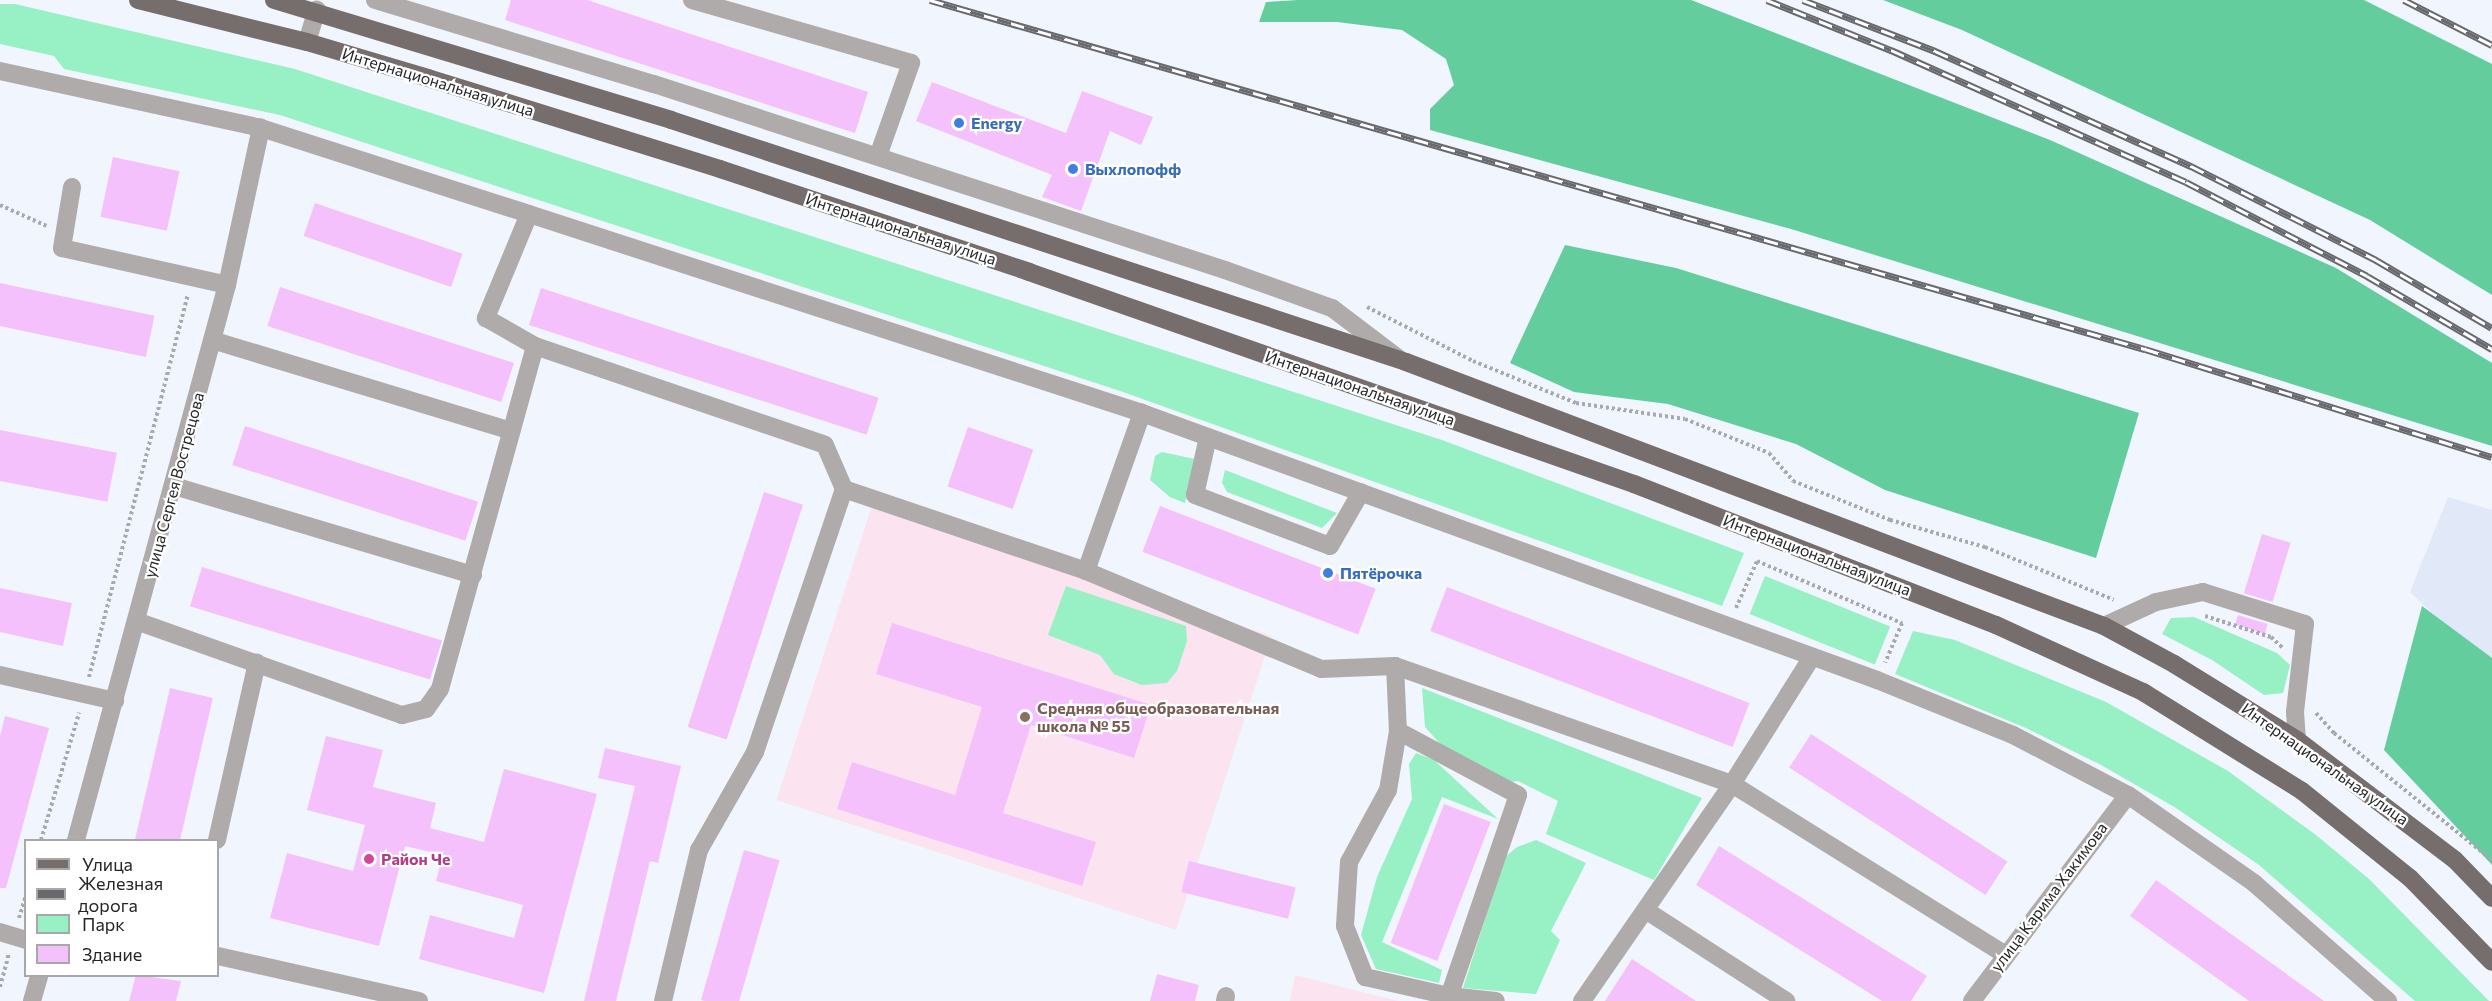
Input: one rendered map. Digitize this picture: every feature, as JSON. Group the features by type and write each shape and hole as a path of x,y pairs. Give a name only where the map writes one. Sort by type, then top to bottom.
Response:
{"main road":[{"name":"Интернациональная улица","path":"138,0 307,42 708,165 1029,272 1634,484 1996,625 2143,692 2302,791 2410,878 2492,962"},
{"name":"Интернациональная улица","path":"274,0 317,10 682,123 1402,360 2104,626 2184,670 2297,740 2455,860 2492,898"}],"street":[{"path":"375,0 878,156 1332,308 1402,360"},
{"path":"692,0 911,63 878,156"},
{"path":"307,42 317,10"},
{"path":"0,72 261,128 1142,413 1812,657 2013,735 2128,795 2254,883 2388,1001"},
{"name":"улица Сергея Вострецова","path":"76,839 139,622 227,285 261,128"},
{"path":"72,187 62,248 227,285"},
{"path":"529,214 486,318 535,346 825,445 844,489 755,752 699,850 663,1001"},
{"path":"212,340 511,431"},
{"path":"139,622 402,715 426,709 440,689 535,346"},
{"path":"1086,572 1142,413"},
{"path":"1208,437 1195,495 1330,546 1361,492"},
{"path":"174,486 473,575"},
{"path":"844,489 1086,572 1321,669 1395,666 1732,784 2006,955"},
{"path":"2104,626 2156,602 2203,592 2306,624 2295,712 2297,740"},
{"path":"1582,1001 1647,911 1732,784 1812,657"},
{"path":"217,839 257,662"},
{"path":"1395,666 1398,731 1389,790 1349,862 1345,926 1365,977 1449,996 1496,1001"},
{"path":"0,675 115,701"},
{"path":"1398,731 1518,795 1449,996"},
{"name":"улица Карима Хакимова","path":"1972,1001 2128,795"},
{"path":"1647,911 1786,1001"},
{"path":"0,932 24,939"},
{"path":"219,956 419,1001"},
{"path":"32,1001 38,977"}],"path":[{"path":"0,205 64,234"},
{"path":"42,839 84,694 192,277"},
{"path":"1736,608 1757,561 1902,623 1884,666"}],"shaded area":[{"path":"2448,497 2492,510 2492,670 2410,592"},
{"name":"Средняя общеобразовательная школа № 55","path":"872,506 1271,636 1176,930 777,800"},
{"path":"1295,975 1398,1001 1290,1001"}],"green space":[{"path":"1298,0 1691,0 2050,140 2336,268 2492,363 2492,446 1791,229 1430,130 1430,109 1454,85 1446,59 1402,30 1337,22 1259,22 1266,2"},
{"path":"1883,0 2364,0 2492,64 2492,295 2370,220 1962,30"},
{"path":"0,4 15,4 295,69 1442,440 1744,553 1722,606 1123,392 280,115 64,69 54,56 0,44"},
{"path":"1565,245 1676,268 2139,413 2096,558 1885,490 1796,444 1668,404 1574,392 1510,363"},
{"path":"1162,452 1195,459 1185,503 1170,497 1150,480 1155,456"},
{"path":"1225,470 1337,513 1322,528 1227,492 1222,483"},
{"path":"1765,576 1890,627 1875,665 1750,614"},
{"path":"1066,586 1186,626 1187,641 1177,671 1167,683 1142,685 1114,674 1100,655 1048,635"},
{"path":"2422,606 2492,658 2492,865 2384,750"},
{"path":"2194,617 2277,653 2290,665 2283,693 2264,695 2212,660 2162,634 2171,618"},
{"path":"1913,631 1955,640 2106,702 2228,771 2316,835 2369,879 2489,1001 2415,1001 2259,865 2176,808 2101,765 2026,728 1895,674"},
{"path":"1422,688 1702,798 1654,880 1546,834 1558,801 1518,781 1510,782 1443,747 1425,727"},
{"path":"1416,753 1434,760 1498,819 1442,797 1382,942 1442,970 1439,983 1376,969 1361,935 1377,877 1412,799 1409,764"},
{"path":"1536,840 1586,863 1551,931 1560,940 1536,994 1463,988 1505,857 1517,847"}],"building":[{"path":"511,0 587,0 868,92 855,133 505,20"},
{"path":"932,82 1066,133 1082,91 1153,117 1141,145 1110,131 1081,211 1042,197 1052,175 916,121"},
{"path":"113,157 180,171 167,231 100,217"},
{"path":"315,203 463,254 451,287 304,236"},
{"path":"0,283 155,316 146,357 0,326"},
{"path":"280,287 514,363 501,402 267,326"},
{"path":"541,288 879,398 867,435 529,325"},
{"path":"245,426 478,502 465,541 232,465"},
{"path":"968,427 1033,449 1013,509 947,487"},
{"path":"0,430 117,453 107,502 0,481"},
{"path":"764,492 803,505 727,740 688,727"},
{"path":"1160,506 1376,589 1358,635 1142,552"},
{"path":"2262,534 2291,543 2273,602 2244,593"},
{"path":"202,567 442,640 430,680 190,606"},
{"path":"1447,587 1749,703 1733,747 1430,631"},
{"path":"0,588 72,603 63,646 0,632"},
{"path":"2238,615 2268,624 2265,634 2235,625"},
{"path":"892,623 1151,705 1134,758 1031,725 1003,813 1096,842 1082,886 837,809 852,762 955,795 982,707 876,674"},
{"path":"170,688 213,698 180,839 135,839"},
{"path":"5,716 49,728 6,888 0,888 0,736"},
{"path":"1811,734 2007,861 1985,895 1789,768"},
{"path":"326,736 383,750 373,787 436,803 430,828 484,842 504,769 597,794 544,993 419,959 430,915 514,938 523,905 436,881 443,855 405,846 379,946 270,918 287,853 353,871 365,825 307,810"},
{"path":"605,748 681,766 658,863 650,861 616,1001 584,1001 635,786 598,778"},
{"path":"1444,804 1491,822 1437,961 1391,943"},
{"path":"1719,846 1927,976 1911,1001 1882,1001 1696,885"},
{"path":"744,850 780,860 739,1001 701,1000"},
{"path":"1189,861 1296,888 1288,919 1181,892"},
{"path":"2156,880 2324,1001 2249,1001 2130,916"},
{"path":"1632,959 1696,1001 1605,1001"},
{"path":"1157,974 1199,985 1195,1001 1150,1001"},
{"path":"135,977 181,981 176,1001 129,1001"}],"railway":[{"path":"930,0 2145,349 2492,457"},
{"path":"1767,0 1891,50 2186,182 2367,276 2492,349"},
{"path":"1803,0 1935,51 2191,166 2376,260 2492,328"},
{"path":"2404,0 2492,45"}],"place":[{"name":"Energy","path":"959,123"},
{"name":"Выхлопофф","path":"1073,169"},
{"name":"Пятёрочка","path":"1328,573"},
{"name":"Средняя общеобразовательная школа № 55","path":"1025,717"},
{"name":"Район Че","path":"369,859"}]}
